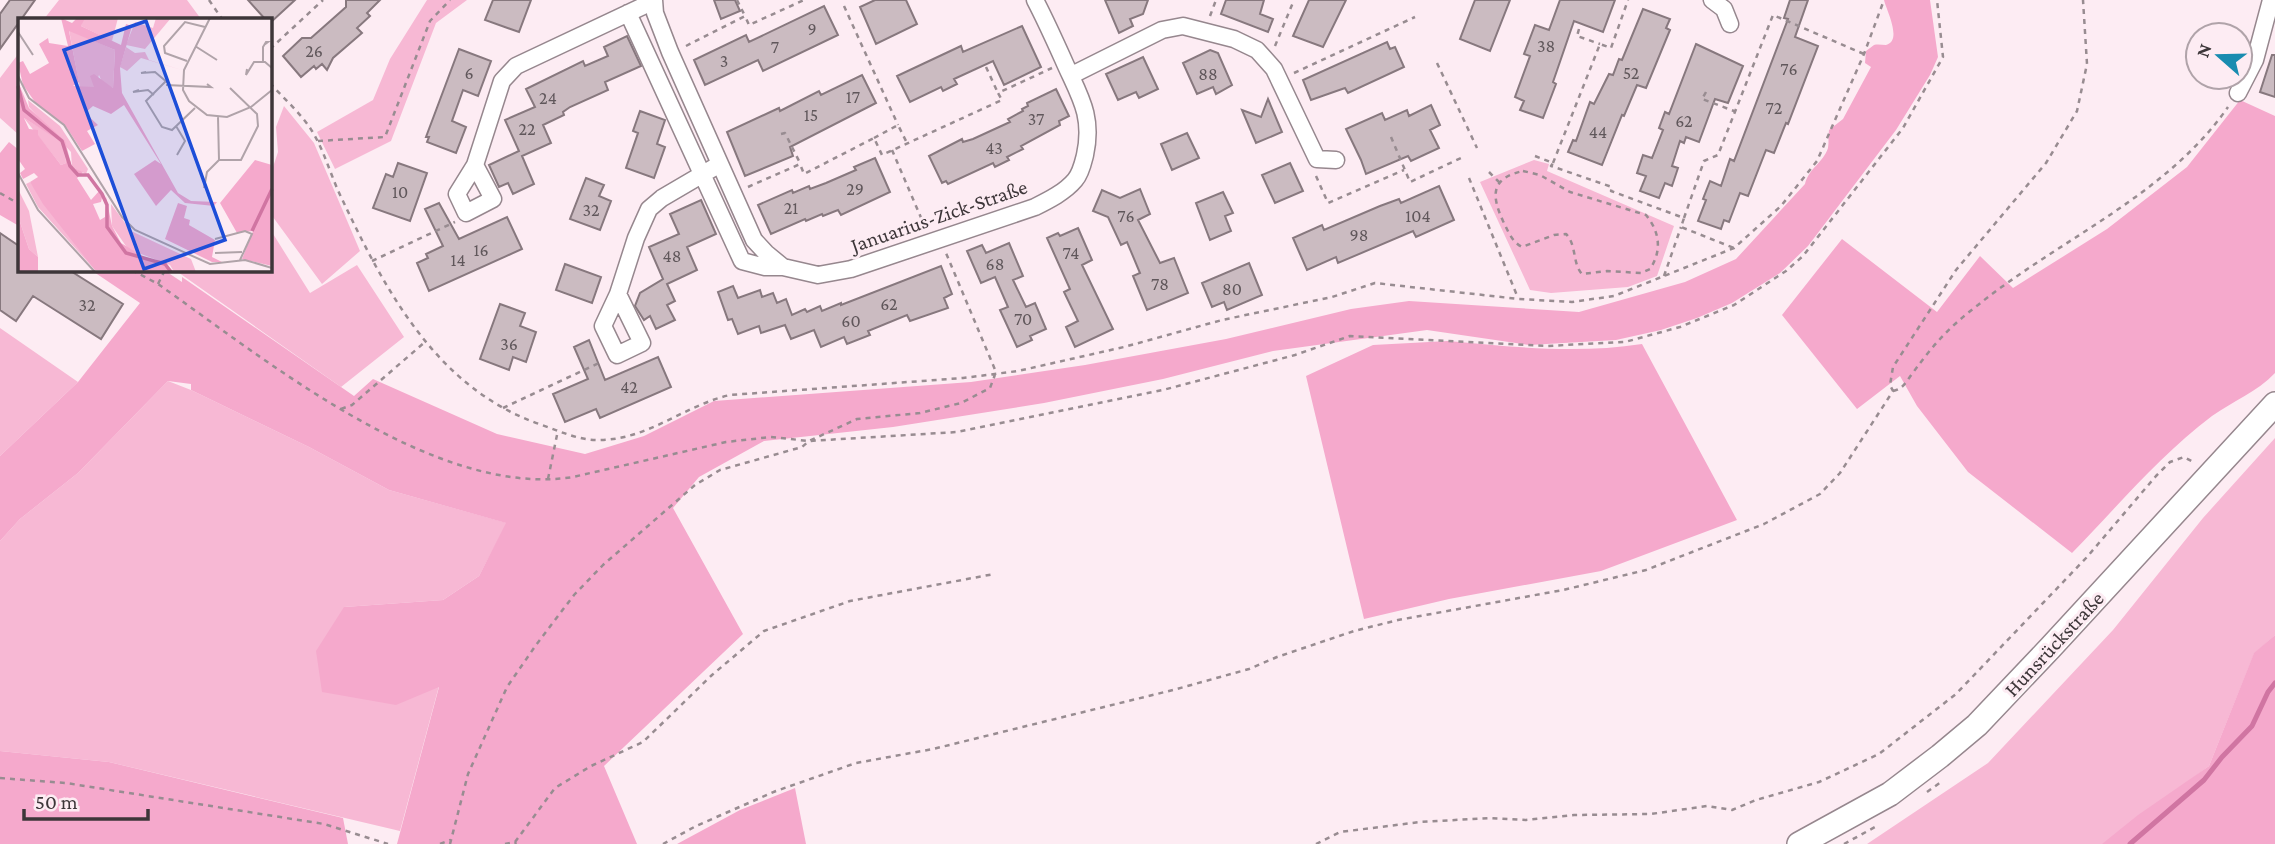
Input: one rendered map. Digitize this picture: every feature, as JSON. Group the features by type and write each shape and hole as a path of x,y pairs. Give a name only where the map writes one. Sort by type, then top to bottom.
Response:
{"main road":[{"name":"Hunsrückstraße","path":"1799,844 1890,794 1968,733 2052,647 2275,404"}],"street":[{"name":"Januarius-Zick-Straße","path":"628,13 742,261 818,275 834,273 1035,207 1075,181 1084,161 1089,122 1085,106 1035,0"},
{"path":"1712,0 1724,9 1730,24"},
{"path":"2238,93 2255,60 2271,0"},
{"name":"Januarius-Zick-Straße","path":"466,213 457,194 475,165 502,81 516,66 654,1 655,13 670,52 754,240 783,267"},
{"path":"1068,69 1161,30 1183,26 1246,44 1264,55 1280,79 1317,159 1336,160"},
{"path":"618,294 642,343 617,355 603,326 618,294 636,237 649,209 662,198 720,164"},
{"path":"466,213 493,199 475,165"}],"path":[{"path":"209,0 221,18"},
{"path":"271,48 323,0"},
{"path":"318,141 385,137 430,21 450,0"},
{"path":"737,0 749,25 804,0"},
{"path":"1269,62 1294,0"},
{"path":"1579,29 1577,36 1611,48 1628,0"},
{"path":"271,84 310,127 372,261 432,353 480,394 502,408 587,440 619,438 640,433 706,402 730,395 1018,371 1124,347 1222,320 1332,297 1375,284 1572,302 1614,296 1734,248 1781,206 1817,160 1864,54 1884,0"},
{"path":"134,271 158,284 301,385 386,435 458,465 510,476 548,479 573,477 726,442 771,436 809,441 957,432 1163,390 1295,355 1350,336 1546,346 1625,342 1707,317 1734,305 1761,289 1802,256 1903,128 1943,57 1937,0"},
{"path":"1893,391 1890,385 1893,368 1956,270 2046,163 2077,111 2087,64 2083,0"},
{"path":"844,6 907,143"},
{"path":"670,52 745,16"},
{"path":"1664,276 1704,161 1718,155 1773,16 1864,54"},
{"path":"1280,79 1415,17"},
{"path":"1600,44 1552,166 1612,187 1611,191 1684,218"},
{"path":"1437,63 1477,148"},
{"path":"874,138 882,155 1002,100 986,67"},
{"path":"998,93 1068,69"},
{"path":"271,92 274,88"},
{"path":"1706,92 1702,99 1736,111"},
{"path":"663,844 696,826 776,791 856,763 933,749 1173,690 1249,669 1354,631 1398,620 1563,590 1646,570 1764,524 1820,494 1840,473 1893,391 1903,387 1938,339 1961,318 2179,163 2216,124 2238,93"},
{"path":"781,134 785,132 804,174 898,125"},
{"path":"1391,137 1410,182 1461,158"},
{"path":"440,844 451,842 468,774 507,687 536,645 581,588 617,552 695,485 720,470 802,447 809,441 857,419 920,413 961,403 990,388 996,372 892,150"},
{"path":"1535,156 1553,163"},
{"path":"733,194 800,164"},
{"path":"1315,173 1328,203 1404,170"},
{"path":"1531,171 1570,192 1646,215 1658,236 1659,249 1654,264 1642,273 1607,271 1586,275 1580,272 1572,240 1566,234 1554,235 1522,247 1515,244 1497,207 1495,194 1499,182 1518,172 1531,171"},
{"path":"1489,172 1499,182"},
{"path":"1469,178 1518,299"},
{"path":"0,193 18,203"},
{"path":"372,261 467,216 466,213"},
{"path":"1681,227 1734,248"},
{"path":"158,284 164,271"},
{"path":"341,409 352,405 425,342"},
{"path":"502,408 617,355"},
{"path":"548,479 558,430"},
{"path":"1316,844 1340,832 1420,822 1490,818 1526,820 1573,814 1651,814 1707,806 1732,810 1756,800 1819,782 1879,754 1956,694 2087,557 2170,462 2184,457 2209,474"},
{"path":"505,844 516,843 555,788 591,766 643,742 712,675 764,631 850,601 994,574"},
{"path":"0,778 66,783 324,824 388,844"}],"shaded area":[{"path":"59,0 187,0 200,18 45,18"},
{"path":"427,0 467,0 436,23 391,141 335,169 317,132 373,100 390,59"},
{"path":"1884,0 1930,0 1938,57 1896,130 1808,246 1780,273 1732,303 1697,318 1661,330 1616,340 1529,345 1427,330 1273,351 1163,379 1044,403 893,427 764,441 699,477 673,508 743,634 604,766 637,844 397,844 439,687 396,705 322,692 316,651 344,607 443,600 479,576 506,523 389,490 309,447 191,390 191,384 168,381 78,473 20,519 0,541 0,456 78,382 140,303 92,271 166,271 182,282 182,277 354,396 373,379 497,434 585,454 644,436 714,401 971,382 1085,365 1226,339 1351,309 1409,301 1579,312 1685,282 1736,259 1805,184 1826,153 1829,130 1843,119 1871,67 1865,63 1866,51 1874,45 1891,42 1893,31"},
{"path":"18,54 18,134 0,118 0,78"},
{"path":"2240,100 2275,116 2275,373 2193,431 2139,482 2072,553 1968,472 1917,406 1900,376 1857,409 1782,315 1842,239 1937,312 1980,256 2013,288 2107,229 2187,167"},
{"path":"284,106 314,143 360,251 322,284 271,214 271,173 278,152 276,127"},
{"path":"9,142 18,149 18,225 0,215 0,153"},
{"path":"1534,160 1549,164 1547,171 1674,226 1657,276 1628,287 1551,293 1530,290 1480,182"},
{"path":"271,231 310,293 357,265 404,337 341,387 176,271 271,271"},
{"path":"0,328 78,382 0,456"},
{"path":"1448,341 1569,349 1642,344 1737,520 1601,571 1449,599 1364,619 1306,376 1373,345"},
{"path":"168,381 309,447 389,490 507,523 479,576 443,600 344,607 439,686 400,831 109,762 0,751 0,541 20,519 78,473"},
{"path":"2275,438 2275,635 2254,654 2209,766 2103,844 1867,844 1988,763 2113,630 2203,518"},
{"path":"2275,635 2275,844 2102,844 2138,815 2209,766 2254,653"},
{"path":"0,751 109,762 343,818 348,844 0,844"},
{"path":"795,788 806,844 677,844 740,810"}],"building":[{"path":"10,0 35,0 22,18 18,18 18,24 0,49 0,14"},
{"path":"248,0 295,0 271,22 271,18 264,18"},
{"path":"346,0 380,0 367,13 370,16 357,28 362,33 333,58 327,70 322,64 316,69 314,66 301,77 283,56 302,38 311,38 346,7"},
{"path":"493,0 531,0 519,32 485,20"},
{"path":"714,0 735,0 740,11 721,19"},
{"path":"875,0 906,0 917,24 876,44 860,7"},
{"path":"1105,0 1148,0 1143,14 1130,19 1133,26 1119,33"},
{"path":"1226,0 1264,0 1260,14 1273,19 1268,32 1221,14"},
{"path":"1309,0 1346,0 1323,47 1293,36"},
{"path":"1475,0 1510,0 1490,51 1460,39"},
{"path":"1560,0 1615,0 1603,32 1574,21 1543,118 1520,110 1524,101 1515,97 1530,56 1524,54 1535,25 1549,30"},
{"path":"1790,0 1808,0 1795,37 1818,46 1788,124 1786,123 1774,153 1766,150 1748,196 1740,193 1729,222 1724,220 1721,229 1698,221 1710,181 1721,186 1730,159 1734,161 1788,19 1784,18"},
{"path":"824,6 838,35 763,71 758,60 705,85 694,60 746,35 749,42"},
{"path":"1643,9 1670,19 1666,28 1670,30 1646,88 1637,85 1602,165 1568,152 1573,140 1576,141 1590,102 1594,104 1609,74 1613,75 1619,59 1622,60"},
{"path":"1022,26 1041,67 1004,85 993,61 954,79 957,84 943,91 941,87 910,102 897,76 961,46 963,52"},
{"path":"627,36 641,66 605,82 608,90 570,107 563,112 564,115 543,125 551,143 522,156 534,184 513,194 508,183 499,187 489,165 519,151 505,120 535,107 526,89 583,61 585,66 608,56 604,47"},
{"path":"1387,42 1390,49 1395,47 1404,67 1348,93 1345,88 1311,100 1303,80"},
{"path":"1696,44 1743,66 1728,103 1715,99 1699,142 1686,137 1684,143 1680,141 1672,166 1678,168 1672,186 1665,183 1659,198 1640,191 1646,176 1637,173 1643,155 1652,158 1663,130 1659,128 1665,112 1669,114"},
{"path":"459,49 491,61 478,96 463,90 452,121 466,127 456,153 427,142 429,137 426,137"},
{"path":"1210,50 1218,53 1232,85 1216,94 1213,87 1197,94 1183,63"},
{"path":"2272,55 2275,55 2275,97 2260,92"},
{"path":"1143,57 1158,89 1139,98 1136,92 1118,100 1106,74"},
{"path":"862,75 876,103 790,147 793,156 745,176 727,132 779,108 780,111 819,91 821,95"},
{"path":"1056,89 1069,116 1059,121 1060,125 1021,146 1023,149 995,167 993,163 948,184 946,181 942,183 929,156 962,139 963,142 973,139 1010,122 1008,119 1023,111 1022,109 1028,106 1027,103"},
{"path":"1268,99 1282,132 1256,143 1242,110 1261,117"},
{"path":"1431,105 1440,125 1430,130 1439,148 1411,161 1408,156 1366,174 1346,129 1382,113 1385,120 1407,110 1409,116"},
{"path":"640,111 665,120 657,144 665,147 654,178 626,168 638,133 633,131"},
{"path":"1187,133 1199,158 1172,170 1161,144"},
{"path":"875,158 890,192 841,215 838,210 823,216 822,214 771,234 758,205 792,190 793,193 826,183"},
{"path":"398,163 427,173 410,221 373,208 386,174 393,177"},
{"path":"1290,163 1303,191 1275,203 1262,175"},
{"path":"586,178 604,185 599,196 611,201 600,230 570,219"},
{"path":"1439,186 1454,220 1416,237 1413,231 1338,263 1336,257 1307,270 1293,238 1322,225 1324,230 1399,199 1401,203"},
{"path":"1140,189 1150,214 1138,220 1160,263 1174,258 1188,293 1147,310 1133,276 1140,273 1127,242 1121,245 1108,217 1093,211 1102,190 1120,198"},
{"path":"1223,192 1233,213 1225,216 1231,231 1210,240 1196,203"},
{"path":"701,200 716,234 687,247 697,270 667,284 675,301 667,305 675,320 656,329 650,316 644,320 635,306 640,293 663,279 649,247 679,234 670,214"},
{"path":"439,203 459,239 507,217 522,249 429,291 417,263 428,258 426,254 443,246 425,209"},
{"path":"1078,228 1092,260 1082,265 1113,329 1075,347 1066,327 1078,321 1064,292 1070,289 1047,238"},
{"path":"0,233 18,245 18,271 71,271 123,304 101,339 33,296 16,321 0,310"},
{"path":"1009,243 1023,276 1013,280 1026,307 1035,303 1046,329 1030,336 1032,340 1017,347 1000,310 1008,307 995,277 981,283 967,251 982,245 986,253"},
{"path":"1249,263 1262,295 1227,310 1224,302 1212,307 1202,283"},
{"path":"565,264 601,277 592,303 556,290"},
{"path":"941,266 952,294 944,298 948,308 910,321 907,315 868,331 870,335 847,344 844,337 821,347 814,330 791,339 785,325 761,333 759,326 738,334 732,319 728,320 718,292 733,286 738,298 760,290 762,297 773,293 777,303 786,299 792,315 805,309 807,312 820,306 822,311 841,305"},
{"path":"500,304 525,313 520,326 536,332 526,362 513,357 509,370 480,359"},
{"path":"589,340 605,380 658,357 671,387 600,418 596,409 565,422 553,394 588,379 574,347"}],"waterway":[{"path":"2130,844 2204,780 2252,726 2275,683"}]}
